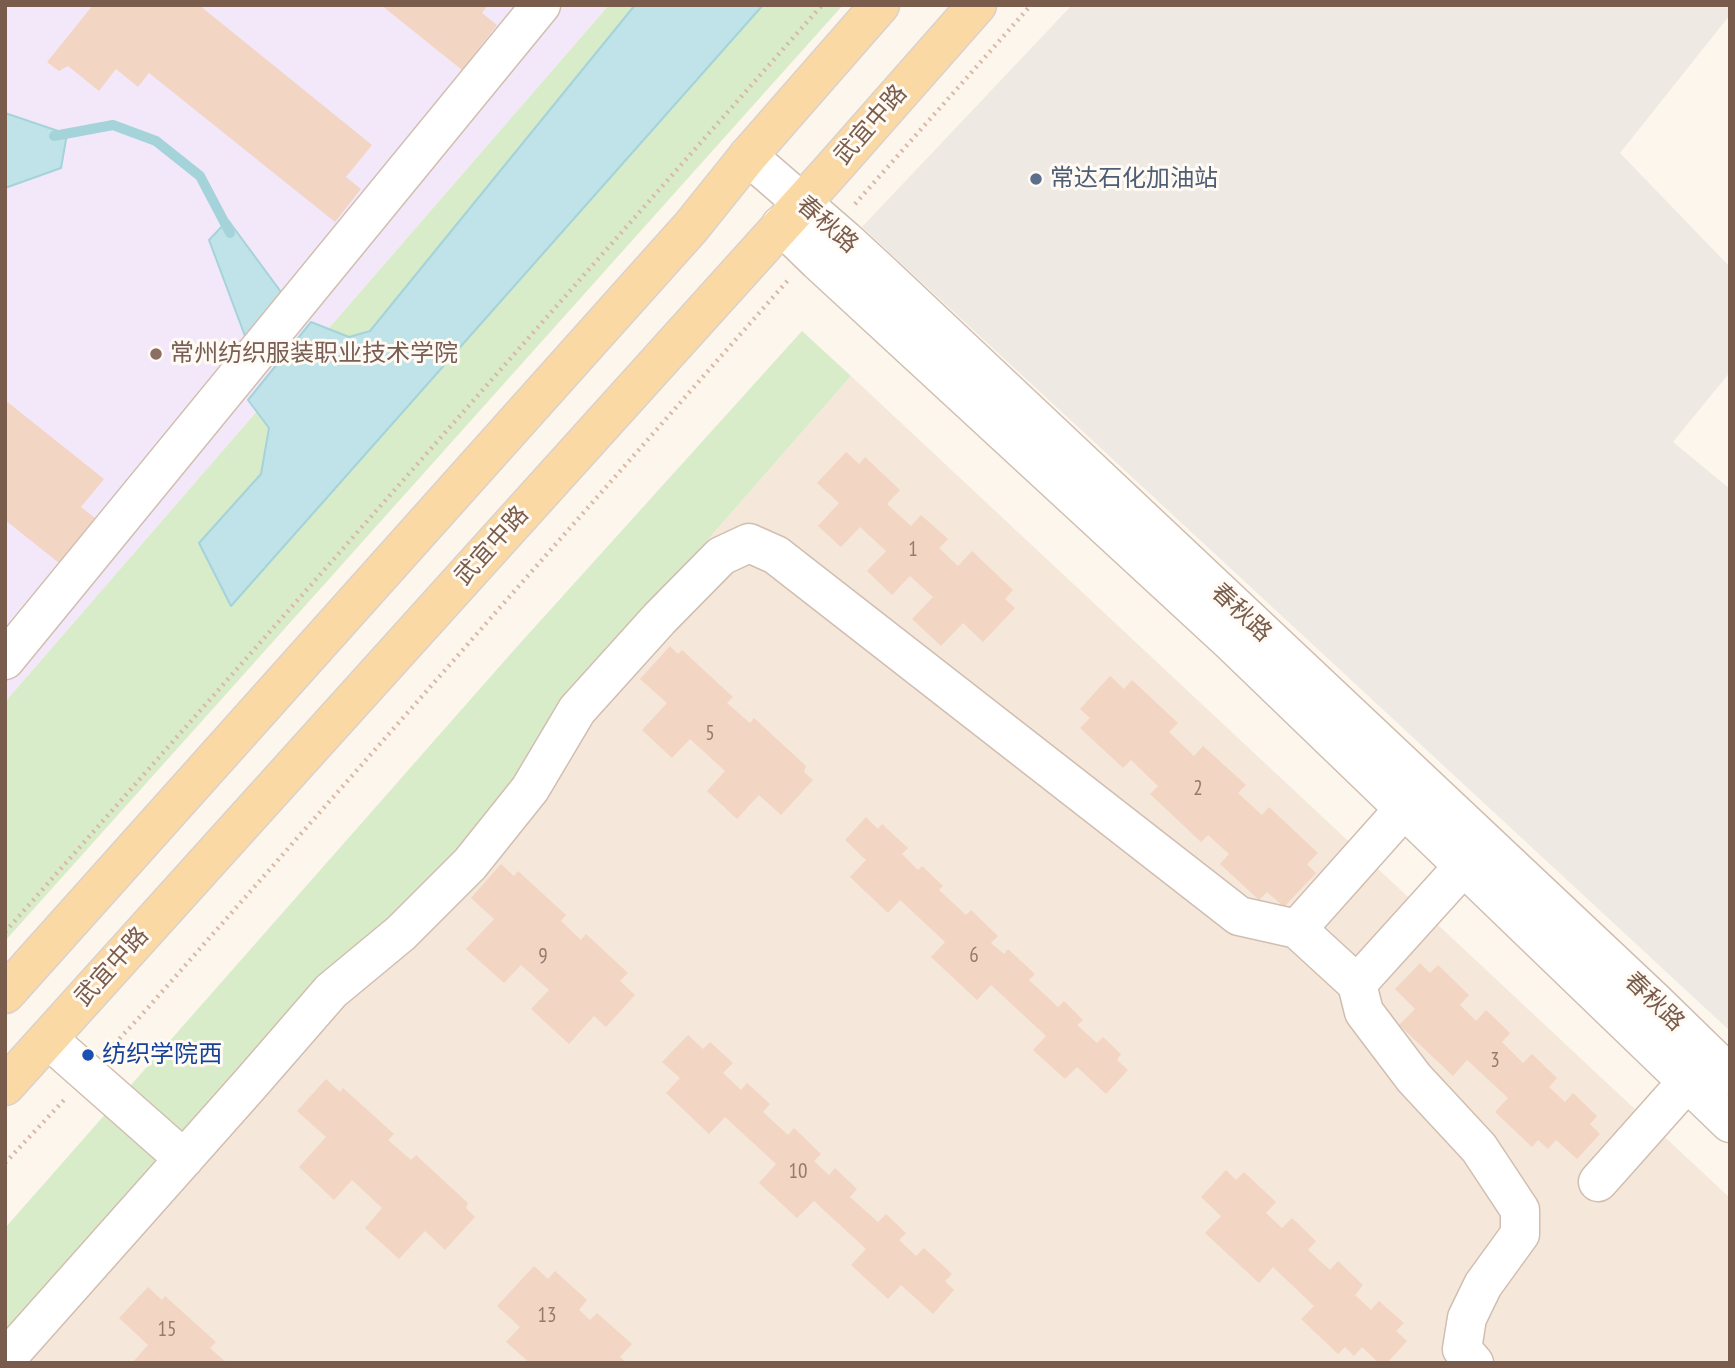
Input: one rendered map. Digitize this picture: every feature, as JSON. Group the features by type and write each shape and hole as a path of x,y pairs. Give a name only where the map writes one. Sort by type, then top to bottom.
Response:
{"main road":[{"path":"5,994 691,227 748,156 880,5"},
{"name":"武宜中路","path":"5,1086 977,5"}],"street":[{"path":"5,660 541,5"},
{"name":"春秋路","path":"748,156 791,214 822,241 1231,642 1415,798 1710,1072 1730,1123"},
{"path":"5,1360 331,991 401,933 470,863 530,789 577,710 660,618 721,556 749,543 776,555 1239,916 1297,929 1357,984 1364,1012 1414,1077 1479,1148 1520,1210 1520,1234 1483,1285 1467,1318 1462,1349 1474,1363"},
{"path":"1297,929 1415,798"},
{"path":"1357,984 1474,854"},
{"path":"48,1039 184,1159"},
{"path":"1598,1182 1710,1072"}],"path":[{"path":"5,932 822,5"},
{"path":"5,1163 156,1000 1031,5"}],"shaded area":[{"name":"常州纺织服装职业技术学院","path":"5,5 609,5 5,702"},
{"path":"1072,5 1730,5 1730,15 1620,153 1730,267 1730,372 1673,442 1730,489 1730,1031 862,227"},
{"path":"851,376 1730,1198 1730,1363 5,1363 570,697"}],"green space":[{"path":"609,5 843,5 5,941 5,702"},
{"path":"802,331 851,376 570,697 504,799 5,1340 5,1228 514,650"}],"water":[{"path":"635,5 763,5 231,606 199,543 261,474 269,428 248,400 311,322 349,337 370,331"},
{"path":"5,113 67,134 61,168 5,188"},
{"path":"228,220 284,296 248,344 209,240"}],"building":[{"path":"93,5 199,5 372,145 346,177 361,189 335,222 149,73 138,87 116,69 99,91 68,66 59,71 47,62"},
{"path":"381,5 488,5 482,13 497,25 462,70"},
{"path":"5,400 104,479 81,507 95,518 59,563 5,520"},
{"path":"846,452 859,464 865,457 900,490 887,504 911,526 921,515 948,539 939,548 958,566 972,551 1013,590 1005,599 1015,608 983,642 963,623 941,646 912,619 933,597 910,576 892,595 867,571 886,551 860,527 841,547 818,526 839,503 817,483"},
{"path":"670,646 678,654 682,650 733,697 727,703 750,723 754,718 806,766 804,772 813,780 781,815 759,795 737,819 707,791 725,771 690,739 672,758 642,730 667,703 640,679"},
{"path":"1110,676 1124,689 1132,680 1178,723 1169,732 1194,756 1203,746 1246,785 1238,793 1262,815 1269,807 1318,853 1307,864 1316,873 1284,907 1267,892 1259,900 1220,864 1229,854 1208,835 1201,842 1150,794 1158,786 1131,760 1123,768 1080,728 1090,718 1080,709"},
{"path":"866,817 878,829 882,824 908,848 902,854 918,870 922,866 943,886 939,890 966,915 971,910 998,936 991,943 1004,954 1008,949 1035,974 1029,980 1058,1007 1064,1001 1083,1020 1077,1025 1097,1043 1103,1037 1121,1054 1117,1060 1128,1070 1106,1094 1077,1067 1065,1079 1033,1050 1046,1036 991,985 977,1000 931,957 945,942 900,900 888,913 850,877 866,860 845,840"},
{"path":"501,864 514,876 518,871 566,915 561,921 581,940 586,934 628,973 620,981 635,995 606,1027 594,1016 569,1044 531,1009 549,990 521,965 504,983 466,949 494,919 471,898"},
{"path":"1420,963 1430,973 1438,965 1469,995 1460,1005 1476,1021 1486,1010 1510,1033 1502,1042 1523,1063 1532,1054 1557,1078 1549,1087 1565,1102 1573,1093 1597,1116 1590,1124 1600,1134 1577,1159 1556,1140 1548,1149 1538,1140 1532,1147 1495,1112 1508,1098 1467,1060 1453,1076 1399,1025 1415,1009 1395,989"},
{"path":"688,1035 703,1049 710,1042 733,1063 723,1073 741,1090 747,1083 770,1104 763,1112 788,1135 794,1128 821,1154 814,1161 829,1175 835,1168 857,1189 850,1197 878,1222 886,1214 906,1233 899,1240 916,1256 924,1248 952,1274 945,1281 954,1290 933,1314 901,1285 888,1299 851,1265 866,1249 814,1201 797,1218 759,1183 776,1164 725,1117 709,1134 666,1093 680,1078 662,1062"},
{"path":"326,1079 340,1092 343,1088 394,1134 388,1140 411,1160 416,1155 468,1203 466,1208 475,1217 445,1250 425,1231 399,1259 365,1228 382,1208 352,1180 334,1200 299,1167 326,1137 297,1111"},
{"path":"1226,1170 1236,1180 1244,1172 1276,1202 1266,1213 1282,1228 1292,1218 1316,1241 1308,1250 1330,1270 1338,1261 1363,1285 1355,1295 1371,1310 1379,1301 1404,1323 1396,1331 1407,1341 1387,1363 1379,1363 1362,1347 1354,1356 1345,1347 1338,1354 1301,1319 1314,1306 1273,1267 1259,1283 1205,1233 1221,1216 1201,1197"},
{"path":"534,1266 548,1279 555,1271 587,1300 579,1310 590,1320 597,1313 632,1344 620,1357 627,1363 530,1363 506,1342 520,1327 497,1306"},
{"path":"148,1287 162,1300 165,1296 216,1342 210,1348 227,1363 132,1363 148,1345 119,1318"}],"waterway":[{"path":"54,136 113,125 156,141 200,176 230,233"}],"place":[{"name":"常达石化加油站","path":"1036,179"},
{"name":"常州纺织服装职业技术学院","path":"156,354"},
{"name":"纺织学院西","path":"88,1055"}]}
